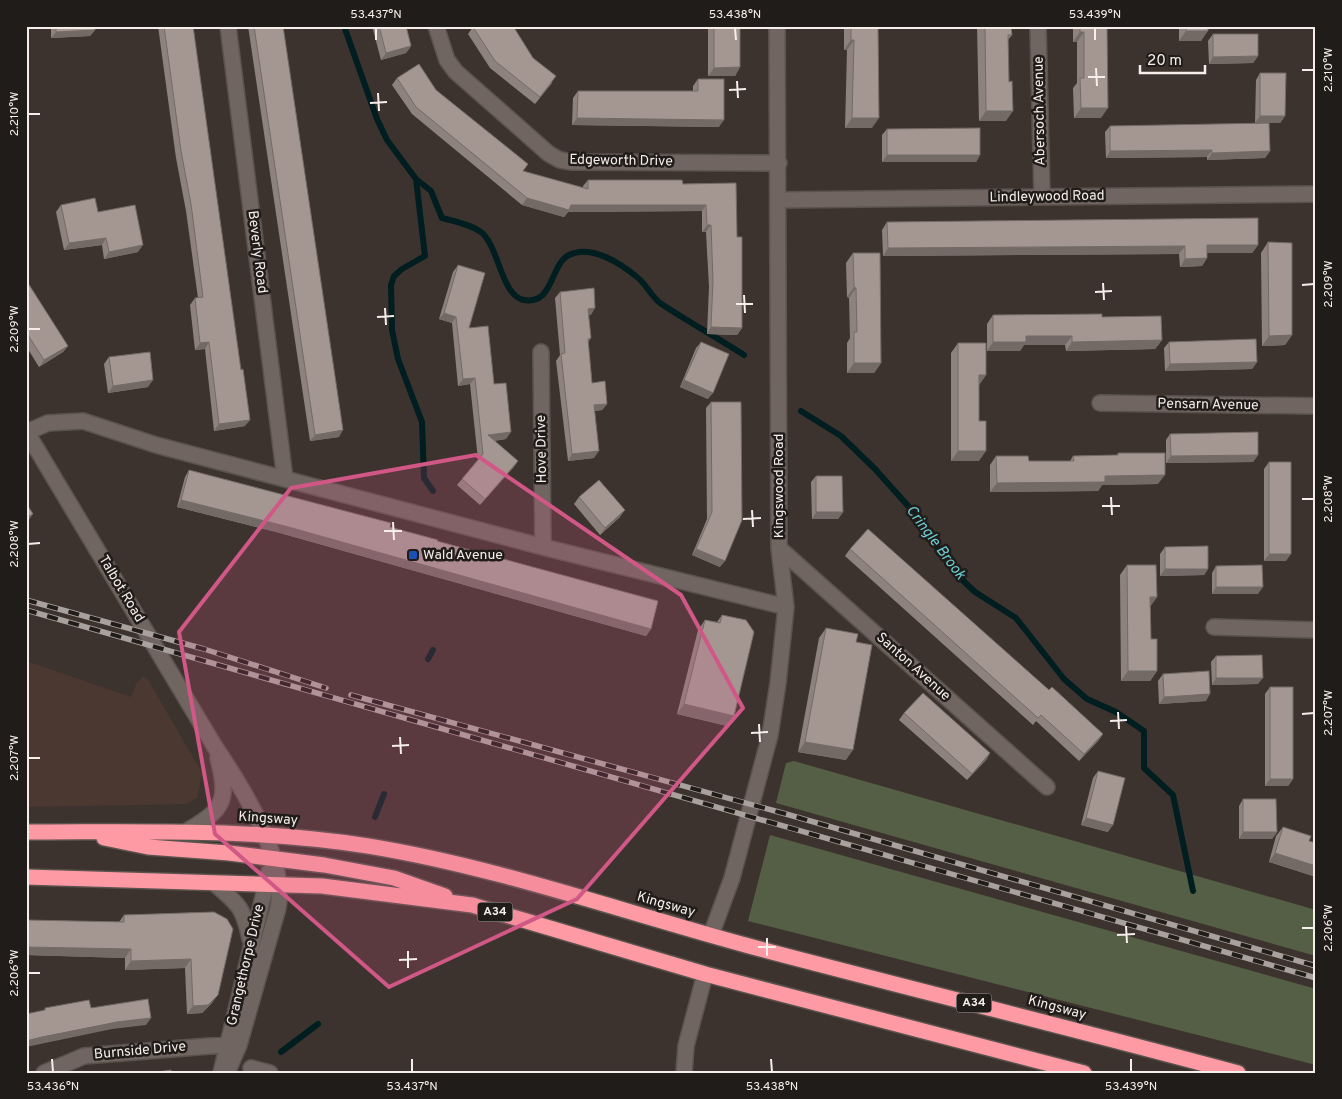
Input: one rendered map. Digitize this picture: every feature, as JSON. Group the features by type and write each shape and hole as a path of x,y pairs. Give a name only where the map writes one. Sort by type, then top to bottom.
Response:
{"highway":[{"name":"Kingsway","path":"26,832 187,831 264,834 360,845 433,858 711,935 1238,1073"},
{"name":"Kingsway","path":"76,832 148,847 272,858 394,878 472,905 705,974 1084,1073"},
{"name":"Kingsway","path":"26,877 322,886 472,905"}],"street":[{"name":"Beverly Road","path":"228,26 285,479"},
{"name":"Edgeworth Drive","path":"436,26 447,60 456,72 542,147 560,160 582,162 779,163"},
{"name":"Kingswood Road","path":"711,935 732,878 770,736 786,607 779,548 777,26"},
{"name":"Abersoch Avenue","path":"1038,26 1042,196"},
{"name":"Lindleywood Road","path":"779,200 1316,194"},
{"name":"Hove Drive","path":"541,352 543,547"},
{"name":"Pensarn Avenue","path":"1100,403 1316,406"},
{"path":"26,432 48,423 83,421 156,445 543,547 786,607"},
{"name":"Talbot Road","path":"26,432 215,747 242,788 264,834 272,858 272,885"},
{"name":"Santon Avenue","path":"779,548 1047,786"},
{"path":"1214,627 1316,630"},
{"name":"Talbot Road","path":"187,831 212,816 218,809 223,794 222,776 215,747"},
{"path":"214,883 232,897 243,912 250,943"},
{"name":"Grangethorpe Drive","path":"227,1073 250,943 272,885"},
{"name":"Grangethorpe Drive","path":"221,1073 233,1044 278,908 272,885"},
{"path":"684,1073 686,1046 705,974"},
{"name":"Burnside Drive","path":"44,1073 84,1056 233,1044"},
{"path":"251,1068 270,1073"}],"highlighted area":[{"path":"476,455 681,595 743,708 577,899 389,987 215,834 179,632 291,488"}],"shaded area":[{"path":"26,661 131,697 137,683 143,677 147,678 202,773 197,798 186,804 26,807"}],"green space":[{"path":"794,761 1316,910 1316,956 776,803 786,763"},
{"path":"770,835 1316,989 1316,1065 748,921"}],"building":[{"path":"56,26 95,26 95,30 56,32"},
{"path":"164,26 193,26 241,370 243,369 250,420 219,424 209,342 200,343 195,298 203,297"},
{"path":"254,26 283,26 343,430 315,435"},
{"path":"379,26 406,26 411,46 386,53"},
{"path":"474,26 513,26 533,58 556,76 540,97 495,61"},
{"path":"714,26 740,26 740,67 714,68"},
{"path":"851,26 878,26 879,118 852,118 854,40 851,40"},
{"path":"985,26 1011,26 1012,35 1008,35 1009,82 1012,81 1013,111 986,111"},
{"path":"1080,26 1107,26 1108,108 1081,108 1080,78 1084,78 1084,32 1080,32"},
{"path":"1186,26 1208,26 1208,31 1186,31"},
{"path":"1213,34 1258,34 1258,56 1213,57"},
{"path":"419,64 436,90 528,164 523,171 588,189 588,180 682,180 683,184 736,183 737,237 742,237 742,328 711,327 713,280 711,225 707,225 706,205 571,205 569,210 527,198 416,107 397,78"},
{"path":"1260,73 1286,73 1285,116 1260,116"},
{"path":"698,79 724,79 724,120 577,118 578,91 698,91"},
{"path":"1269,123 1270,151 1212,153 1212,150 1110,151 1110,126"},
{"path":"980,128 980,155 887,155 887,129"},
{"path":"95,198 98,212 135,205 143,245 109,252 106,238 69,243 61,205"},
{"path":"1258,218 1258,245 1207,245 1207,258 1185,259 1185,246 888,248 887,222"},
{"path":"1268,242 1292,243 1292,335 1269,336"},
{"path":"853,253 880,253 881,363 854,363 854,332 857,332"},
{"path":"458,265 485,273 469,328 488,326 494,384 506,383 511,432 488,435 518,461 485,499 462,479 483,454 475,378 463,379 456,317 444,313"},
{"path":"26,280 68,346 44,360 26,332"},
{"path":"594,288 595,308 588,309 591,338 588,339 592,383 605,381 607,404 594,405 599,451 572,454 561,354 565,353 560,292"},
{"path":"1102,314 1102,317 1161,316 1162,340 1072,342 1072,336 1026,336 1026,342 993,342 993,315"},
{"path":"1256,339 1257,362 1170,364 1169,342"},
{"path":"701,342 729,354 713,393 684,380"},
{"path":"958,343 986,343 986,375 979,375 979,421 986,421 986,451 958,451"},
{"path":"150,352 153,380 113,386 109,357"},
{"path":"711,402 741,402 742,520 725,561 696,549 712,512"},
{"path":"1258,432 1258,455 1171,456 1170,434"},
{"path":"1118,453 1165,453 1165,475 1105,476 1105,482 997,483 996,456 1028,456 1029,461 1074,461 1073,456 1118,455"},
{"path":"1269,462 1291,462 1291,554 1269,554"},
{"path":"189,470 391,523 390,527 437,541 658,601 651,629 285,526 181,500"},
{"path":"816,476 842,476 843,512 816,512"},
{"path":"599,480 625,510 605,528 579,497"},
{"path":"26,503 33,514 26,518"},
{"path":"868,529 1049,690 1052,687 1103,734 1084,754 1041,715 1038,718 850,549"},
{"path":"1208,546 1208,569 1165,569 1165,547"},
{"path":"1127,565 1156,565 1157,597 1150,597 1151,639 1157,639 1157,671 1128,671"},
{"path":"1262,565 1263,587 1216,587 1216,566"},
{"path":"722,615 746,620 754,632 734,716 684,704 705,620 720,623"},
{"path":"826,628 858,634 856,642 872,645 853,750 805,742"},
{"path":"1262,655 1263,678 1216,678 1216,656"},
{"path":"1209,671 1210,694 1164,697 1163,674"},
{"path":"1270,687 1293,687 1293,779 1270,779"},
{"path":"923,693 990,753 972,774 904,713"},
{"path":"1098,771 1125,778 1113,825 1086,818"},
{"path":"1243,799 1276,799 1277,832 1243,832"},
{"path":"1283,827 1311,836 1309,841 1316,843 1316,866 1275,853"},
{"path":"214,912 227,919 233,929 218,995 208,1005 193,1006 191,959 131,961 131,949 26,947 26,920 124,922 124,915"},
{"path":"148,999 151,1018 117,1022 26,1041 26,1014 45,1010 45,1008 89,1000 91,1008"},
{"path":"171,1070 171,1073 152,1073"}],"waterway":[{"name":"Cringle Brook","path":"344,26 377,119 387,140 416,179 431,191 442,218 472,227 481,232 487,239 505,280 516,297 524,300 534,300 546,290 558,267 569,255 578,252 596,253 614,261 630,272 640,280 660,303 744,355"},
{"path":"416,179 425,256 402,269 394,276 391,285 392,330 398,359 422,422 424,478 433,491"},
{"name":"Cringle Brook","path":"801,411 841,436 875,469 910,508 954,572 975,592 1016,618 1064,679 1087,699 1116,712 1144,731 1144,768 1173,795 1193,891"},
{"path":"428,659 433,650"},
{"path":"375,817 384,794"},
{"path":"281,1052 318,1024"}],"railway":[{"path":"26,600 204,649 326,688"},
{"path":"26,610 1316,978"},
{"path":"351,695 786,814 1316,966"}],"place":[{"name":"Wald Avenue","path":"413,555"}]}
